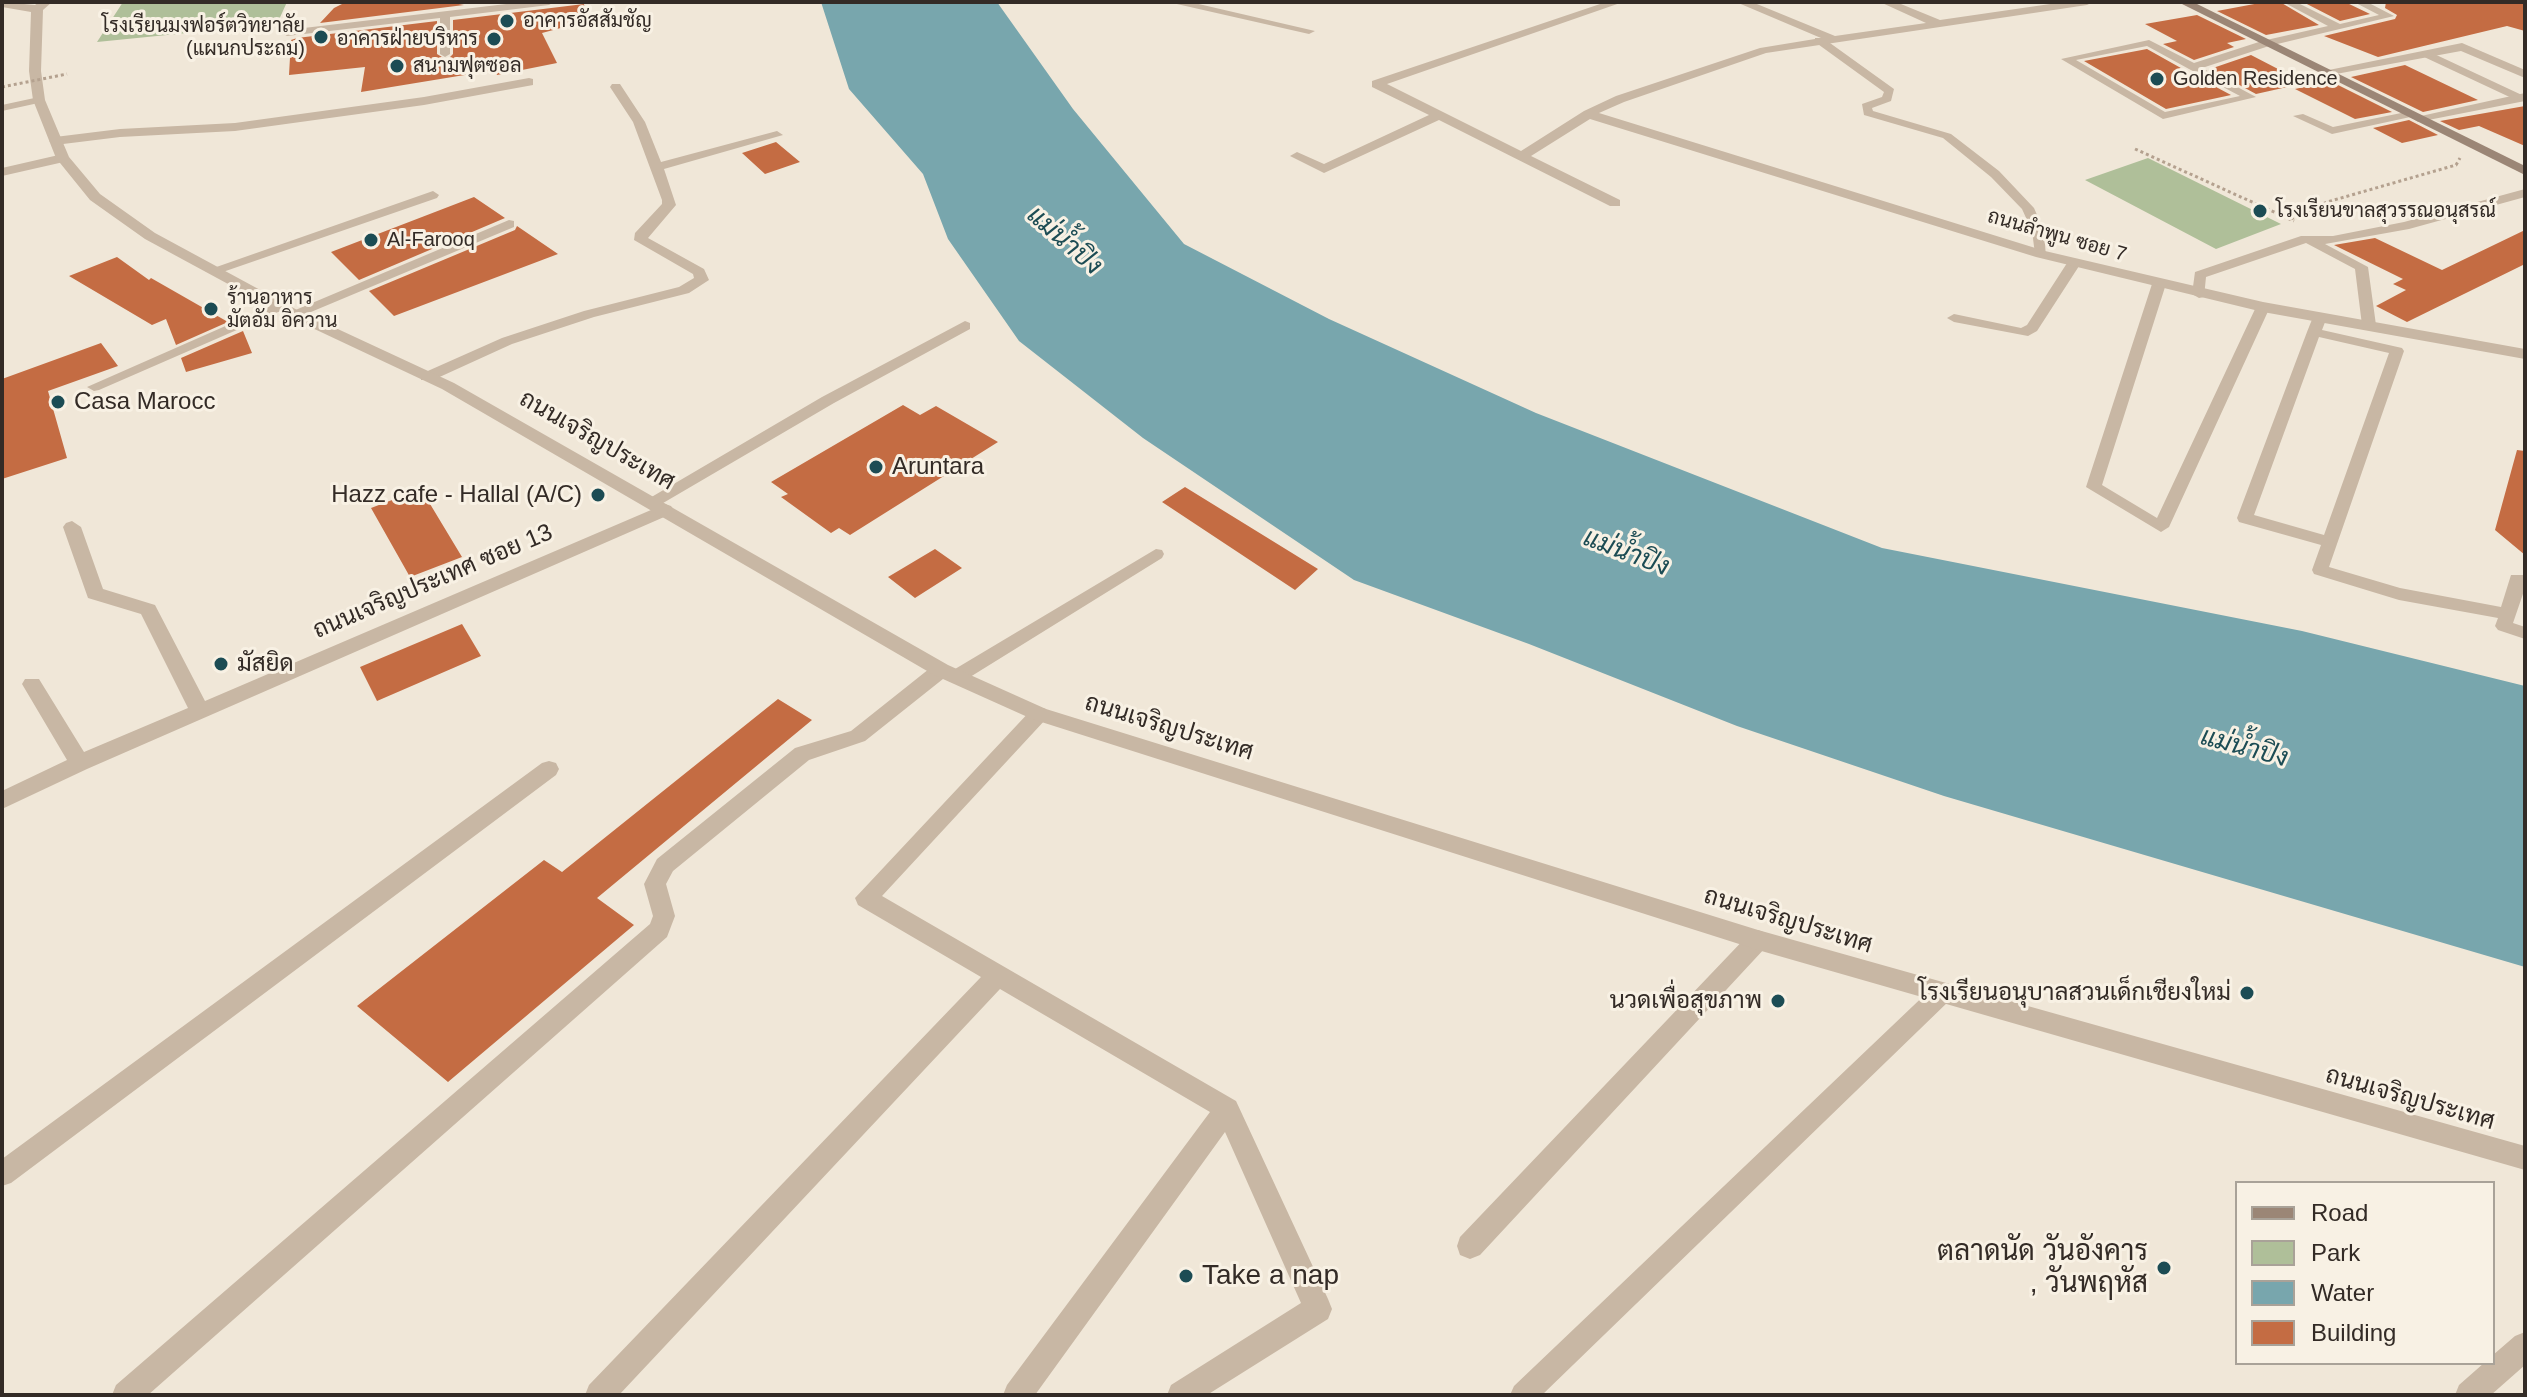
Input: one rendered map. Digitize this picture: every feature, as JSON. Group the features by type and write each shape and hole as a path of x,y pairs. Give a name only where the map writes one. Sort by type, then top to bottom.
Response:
{"main road":[{"path":"2187,2 2525,171"}],"street":[{"path":"1174,2 1309,31"},
{"path":"1615,203 1376,84 1617,2"},
{"path":"1742,2 1833,38"},
{"path":"1886,2 1940,24"},
{"path":"1520,157 1588,114 1620,99 1764,50 2087,2"},
{"path":"2,4 41,6"},
{"name":"ถนนเจริญประเทศ","path":"41,6 35,71 39,100 59,150 95,197 150,236 212,271 427,377 659,506 948,674 1039,714 1758,940 2525,1158"},
{"path":"2325,72 2462,47 2525,74"},
{"path":"2,172 59,150 120,133 235,127 424,101 529,82"},
{"path":"427,377 507,341 589,314 684,290 702,280 699,272 641,240 640,236 669,205 639,122 616,87"},
{"path":"2414,116 2522,97"},
{"name":"ถนนลำพูน ซอย 7","path":"1588,114 2074,263 2263,307 2317,324 2369,325 2525,354"},
{"path":"1297,156 1324,169 1438,116"},
{"path":"657,167 777,135"},
{"path":"287,310 509,224"},
{"name":"ถนนเจริญประเทศ ซอย 13","path":"2,801 80,763 659,506 828,400 965,326"},
{"path":"72,527 95,593 148,610 200,711"},
{"path":"126,1395 659,930 664,916 655,884 665,865 802,754 858,736 948,674"},
{"path":"32,684 80,763"},
{"path":"1039,714 866,898 1227,1109 1318,1309 1181,1395"},
{"path":"2,1174 549,769"},
{"path":"1470,1246 1758,940"},
{"path":"599,1395 998,975"},
{"path":"1017,1395 1227,1109"},
{"path":"2469,1395 2525,1346"}],"lane":[{"path":"287,33 549,2"},
{"path":"2288,2 2336,26"},
{"path":"2193,67 2250,97 2163,116 2066,59 2149,43 2193,67 2266,43 2389,16 2359,2"},
{"path":"445,14 445,54"},
{"path":"1819,40 1890,91 1887,99 1866,106 1868,113 1947,136 1995,174 2028,208 2038,231 2041,254"},
{"path":"2426,54 2522,97"},
{"path":"2,108 39,100"},
{"path":"2299,116 2332,131 2414,116"},
{"path":"2199,294 2200,275 2306,239 2333,240 2405,226 2525,193"},
{"path":"212,271 433,195"},
{"path":"2306,239 2361,267 2369,325"},
{"path":"1954,318 2023,333 2032,328 2074,263"},
{"path":"2159,284 2094,487 2161,527 2263,307"},
{"path":"94,387 287,310"},
{"path":"2330,542 2245,518 2317,324 2397,351 2330,542 2320,570 2399,594 2508,614"},
{"path":"948,674 1156,554"},
{"path":"2525,582 2517,579 2504,626 2525,633"},
{"path":"1523,1395 1942,993"}],"path":[{"path":"2,87 67,74"},
{"path":"2135,149 2333,240"},
{"path":"2291,219 2327,202 2456,165 2463,154"}],"green space":[{"path":"123,2 287,2 277,24 97,42"},
{"path":"2148,158 2281,224 2216,249 2085,180"}],"water":[{"name":"แม่น้ำปิง","path":"821,2 997,2 1073,109 1184,244 1329,319 1536,413 1882,548 2302,631 2525,686 2525,967 1944,796 1737,726 1529,644 1354,580 1143,438 1019,341 948,239 923,174 849,89"}],"building":[{"path":"346,2 448,2 464,5 320,23 334,8"},
{"path":"2280,2 2319,25 2266,35 2217,11"},
{"path":"2303,2 2345,2 2370,14 2340,21"},
{"path":"2386,2 2525,2 2525,31 2507,26 2378,57 2324,36 2395,19 2397,15 2385,8"},
{"path":"584,4 587,21 542,33 557,63 497,75 495,70 361,92 365,67 289,75 291,40 297,38 437,21 437,54 447,60 453,54 453,20"},
{"path":"2197,15 2246,39 2227,43 2234,47 2194,60 2163,44 2177,41 2145,24"},
{"name":"Golden Residence","path":"2147,49 2231,95 2166,109 2084,61"},
{"path":"2251,55 2305,83 2256,94 2210,69"},
{"path":"2405,65 2478,100 2423,112 2351,77"},
{"path":"2330,81 2392,112 2355,119 2295,89"},
{"path":"2525,106 2525,146 2479,126 2459,130 2440,121"},
{"path":"2409,120 2438,135 2402,143 2373,128"},
{"path":"776,142 800,162 765,174 742,153"},
{"path":"474,197 505,218 359,280 331,252"},
{"path":"517,226 558,254 394,316 369,291 515,230"},
{"path":"2525,230 2525,264 2407,322 2376,306 2406,290 2393,284 2403,279 2334,245 2375,238 2442,270"},
{"path":"117,257 149,280 151,278 228,322 176,345 166,319 152,325 69,276"},
{"path":"243,331 252,353 186,372 181,358"},
{"path":"101,343 118,366 48,391 67,458 2,479 2,379"},
{"path":"903,405 920,415 936,406 998,442 850,535 839,528 831,533 781,497 788,494 771,482"},
{"path":"2517,450 2525,451 2525,555 2495,530"},
{"path":"1185,487 1318,569 1295,590 1162,502"},
{"path":"421,489 462,557 410,577 371,508"},
{"path":"935,549 962,568 915,598 888,577"},
{"path":"462,624 481,656 377,701 360,667"},
{"path":"778,699 812,720 597,898 634,925 448,1082 357,1006 544,860 562,872"}],"place":[{"name":"อาคารอัสสัมชัญ","path":"507,21"},
{"name":"โรงเรียนมงฟอร์ตวิทยาลัย (แผนกประถม)","path":"321,37"},
{"name":"อาคารฝ่ายบริหาร","path":"494,39"},
{"name":"สนามฟุตซอล","path":"397,66"},
{"name":"Golden Residence","path":"2157,79"},
{"name":"โรงเรียนขาลสุวรรณอนุสรณ์","path":"2260,211"},
{"name":"Al-Farooq","path":"371,240"},
{"name":"ร้านอาหาร มัตอัม อิควาน","path":"211,309"},
{"name":"Casa Marocc","path":"58,402"},
{"name":"Aruntara","path":"876,467"},
{"name":"Hazz cafe - Hallal (A/C)","path":"598,495"},
{"name":"มัสยิด","path":"221,664"},
{"name":"โรงเรียนอนุบาลสวนเด็กเชียงใหม่","path":"2247,993"},
{"name":"นวดเพื่อสุขภาพ","path":"1778,1001"},
{"name":"ตลาดนัด วันอังคาร , วันพฤหัส","path":"2164,1268"},
{"name":"Take a nap","path":"1186,1276"}]}
